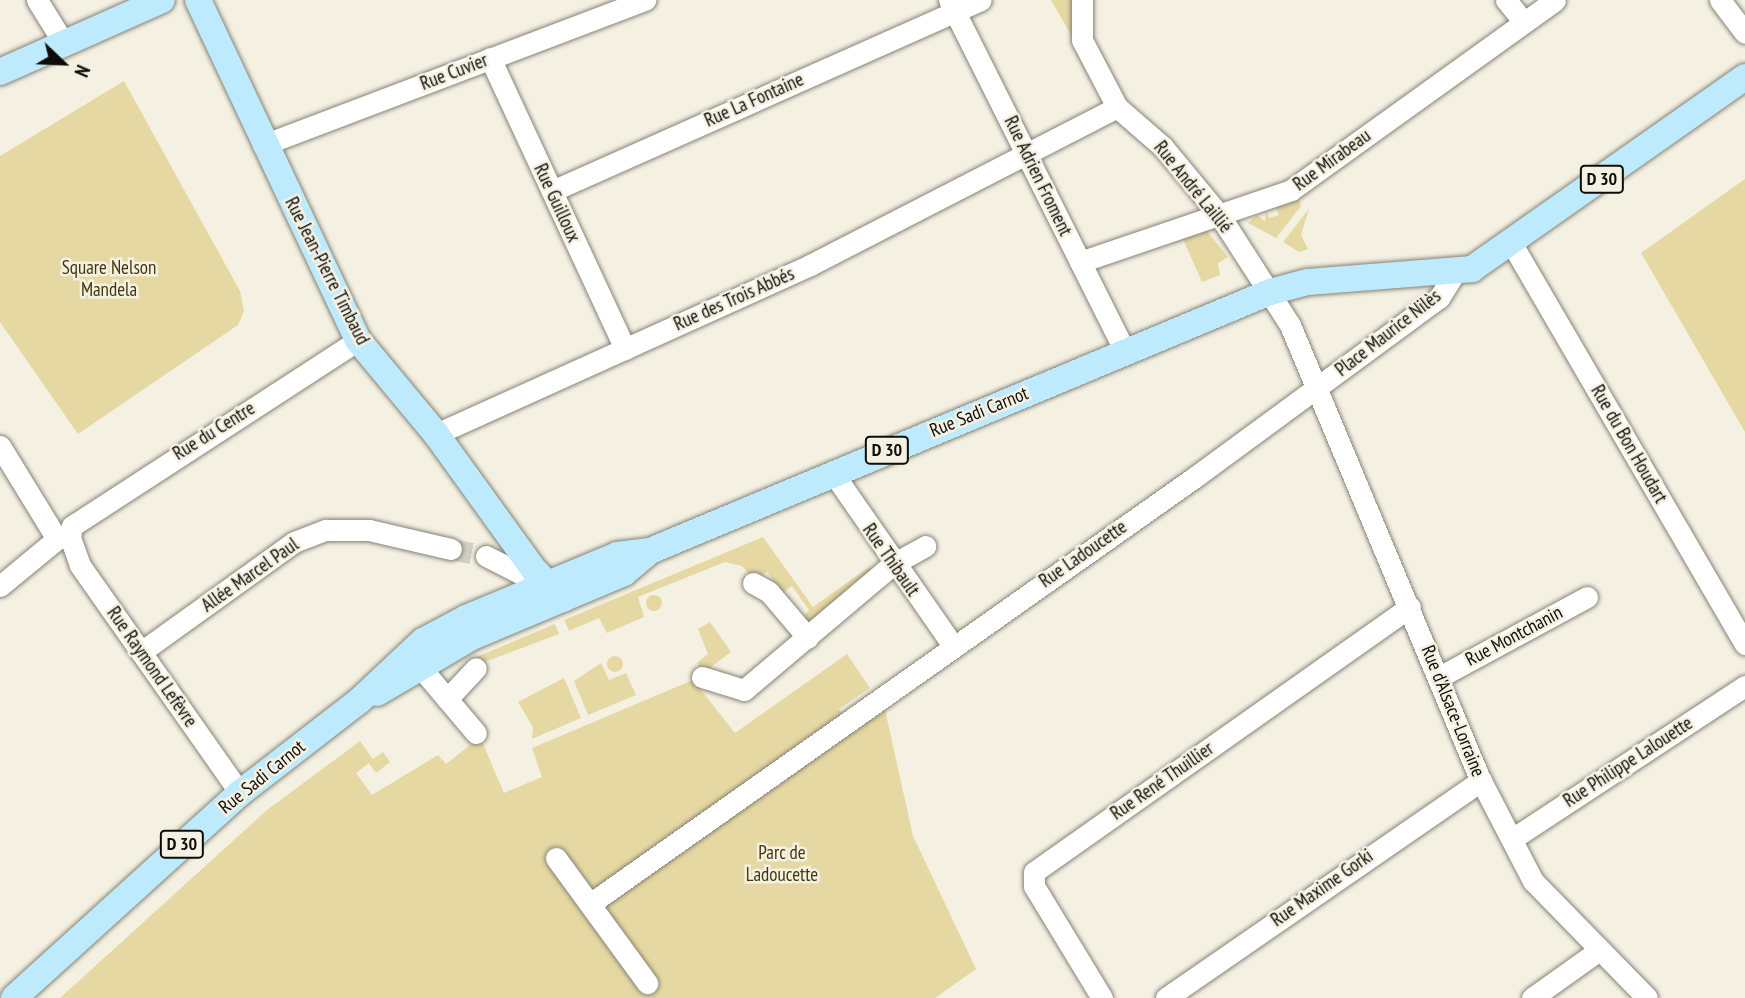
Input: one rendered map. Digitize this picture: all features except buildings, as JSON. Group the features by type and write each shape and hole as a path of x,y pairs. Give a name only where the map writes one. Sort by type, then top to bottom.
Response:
{"main road":[{"path":"0,72 162,0"},
{"name":"Rue Jean-Pierre Timbaud","path":"198,0 263,145 358,340 436,433 548,584"},
{"name":"D 30","path":"1455,272 1512,244 1745,77"},
{"name":"Place Maurice Nilès","path":"1270,292 1308,282 1455,272"},
{"name":"Rue Sadi Carnot","path":"14,998 240,793 359,701 424,641 617,555 650,551 833,472 1270,292"},
{"name":"Rue Sadi Carnot","path":"359,701 472,638 548,584"}],"street":[{"path":"37,0 63,42"},
{"name":"Rue Cuvier","path":"263,145 645,0"},
{"name":"Rue La Fontaine","path":"552,191 952,5 981,0"},
{"path":"1082,0 1082,40 1113,99"},
{"path":"1506,0 1524,22"},
{"name":"Rue Mirabeau","path":"1080,262 1291,190 1555,0"},
{"path":"1720,0 1745,33"},
{"name":"Rue Adrien Froment","path":"952,5 1125,352"},
{"name":"Rue Guilloux","path":"490,58 625,349"},
{"name":"Rue des Trois Abbés","path":"436,433 810,265 1027,152 1113,99"},
{"name":"Rue André Laillié","path":"1113,99 1163,147 1220,216 1270,292"},
{"name":"Rue du Bon Houdart","path":"1512,244 1745,645"},
{"name":"Place Maurice Nilès","path":"1270,292 1305,342 1317,386 1440,298 1455,272"},
{"name":"Rue du Centre","path":"0,586 66,535 358,340"},
{"name":"Rue d'Alsace-Lorraine","path":"1317,386 1441,676 1481,781 1542,895 1647,998"},
{"name":"Rue Ladoucette","path":"594,901 951,644 1317,386"},
{"name":"Rue Raymond Lefèvre","path":"0,446 66,535 141,652 240,793"},
{"name":"Rue Thibault","path":"833,472 893,564 951,644"},
{"name":"Allée Marcel Paul","path":"141,652 294,542 326,530 369,530 451,549"},
{"path":"702,677 744,690 893,564 925,546"},
{"path":"486,556 548,584"},
{"path":"753,583 769,592 808,638"},
{"name":"Rue Montchanin","path":"1441,676 1587,597"},
{"name":"Rue René Thuillier","path":"1102,998 1034,886 1034,872 1410,607"},
{"path":"421,668 476,733"},
{"path":"447,699 476,668"},
{"name":"Rue Philippe Lalouette","path":"1512,839 1745,686"},
{"name":"Rue Maxime Gorki","path":"1166,998 1481,781"},
{"path":"556,858 594,901 647,983"},
{"path":"1532,998 1598,951"}],"green space":[{"path":"1051,0 1077,0 1076,35 1071,35"},
{"name":"Square Nelson Mandela","path":"124,81 240,291 244,311 238,325 78,434 0,322 0,156"},
{"path":"1745,179 1745,432 1641,253"},
{"path":"1299,200 1301,206 1276,238 1248,223 1257,215 1265,221 1266,211 1269,218 1279,215 1276,208"},
{"path":"1309,209 1301,235 1308,249 1299,252 1283,242"},
{"path":"1207,231 1228,257 1218,263 1220,275 1202,282 1183,239"},
{"path":"763,537 813,607 869,567 873,572 812,621 800,620 809,610 792,586 782,593 767,572 755,580 742,566 725,562 638,597 644,617 607,633 599,618 569,631 564,620"},
{"path":"651,595 657,595 662,603 660,609 651,611 646,606 646,600"},
{"path":"710,622 731,652 703,673 697,663 708,654 698,629"},
{"path":"555,624 559,634 474,666 472,659"},
{"name":"Parc de Ladoucette","path":"847,654 870,688 839,709 854,732 885,710 913,836 976,969 935,998 60,998 267,810 360,741 373,759 383,752 390,762 376,773 369,763 356,773 372,795 438,755 446,764 480,737 504,793 542,777 532,748 693,680 735,733"},
{"path":"615,656 621,658 621,670 615,672 609,670 607,664 609,658"},
{"path":"601,663 609,680 626,673 636,695 588,715 574,681"},
{"path":"564,678 581,718 532,739 533,727 518,702"}],"tunnel":[{"path":"451,549 486,556"}]}
